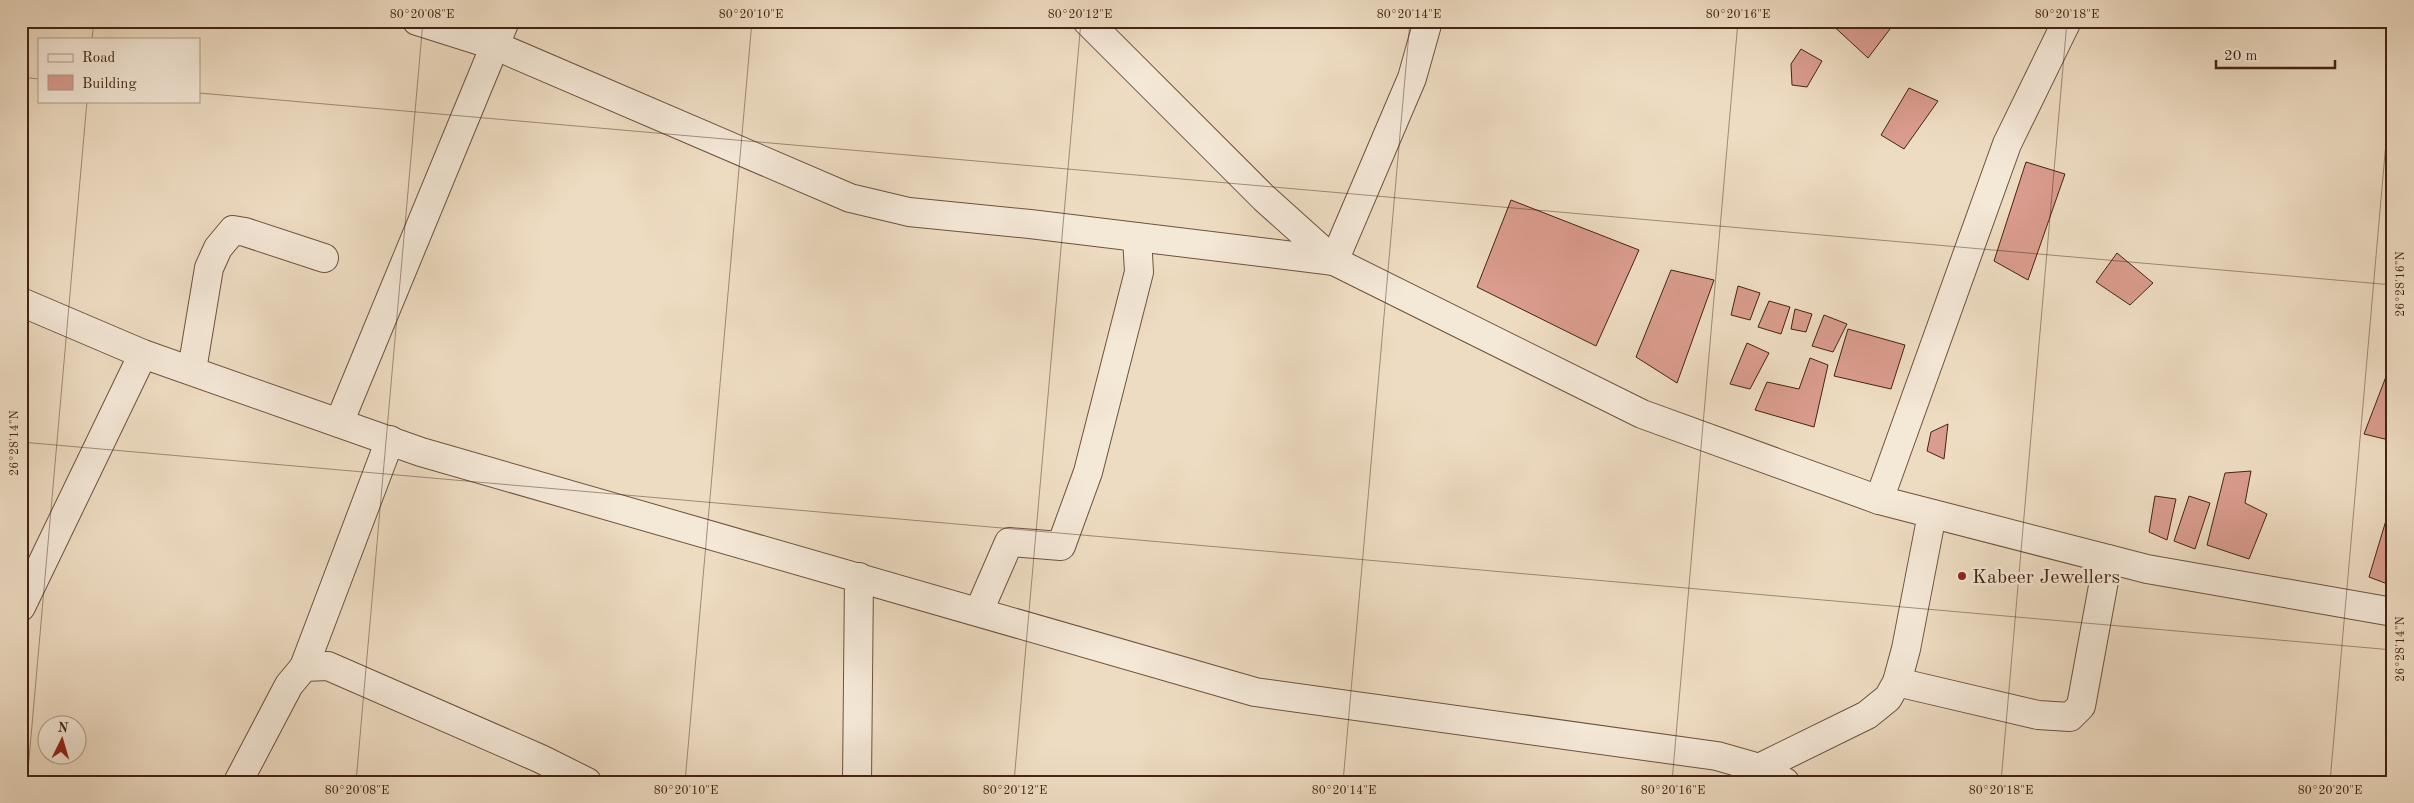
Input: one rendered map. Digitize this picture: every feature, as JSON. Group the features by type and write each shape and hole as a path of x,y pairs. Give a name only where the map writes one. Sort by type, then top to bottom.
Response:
{"street":[{"path":"417,21 500,34 850,198 909,212 1334,261"},
{"path":"1087,21 1264,198 1334,261 1642,414 1879,500 1932,514 2147,569 2393,612"},
{"path":"1334,261 1412,78 1428,21"},
{"path":"1879,500 2007,144 2067,21"},
{"path":"339,423 500,34"},
{"path":"192,370 209,268 218,248 233,230 245,232 324,258"},
{"path":"979,612 1009,542 1061,546 1088,472 1140,272 1137,237"},
{"path":"21,302 143,354 421,452 1255,692 1707,755 1758,768 1785,782"},
{"path":"21,607 143,354"},
{"path":"238,782 289,685 304,667 390,440"},
{"path":"1758,768 1867,715 1888,698 1897,682 1906,649 1932,514"},
{"path":"1897,682 2038,715 2070,717 2081,706 2108,559"},
{"path":"857,782 859,577"},
{"path":"304,667 328,666 541,759 587,782"}],"building":[{"path":"1828,21 1896,21 1868,58"},
{"path":"1801,49 1822,61 1807,87 1792,85 1791,64"},
{"path":"1909,88 1938,101 1904,149 1881,135"},
{"path":"2026,162 2065,174 2028,280 1994,261"},
{"path":"1511,200 1639,250 1596,346 1477,287"},
{"path":"2117,253 2153,283 2130,305 2096,282"},
{"path":"1671,270 1714,280 1677,383 1636,357"},
{"path":"1738,286 1760,293 1750,320 1731,315"},
{"path":"1769,301 1790,307 1781,334 1758,327"},
{"path":"1795,309 1812,314 1806,332 1791,329"},
{"path":"1824,315 1847,324 1833,352 1812,346"},
{"path":"1848,329 1905,345 1891,389 1834,376"},
{"path":"1747,343 1769,353 1750,389 1730,384"},
{"path":"1810,358 1828,365 1814,427 1755,410 1767,382 1799,389"},
{"path":"2387,374 2393,375 2393,441 2364,434"},
{"path":"1948,424 1944,459 1927,451 1931,432"},
{"path":"2251,471 2245,503 2267,514 2249,559 2207,545 2225,473"},
{"path":"2155,496 2176,499 2167,540 2149,532"},
{"path":"2189,496 2210,503 2195,549 2174,541"},
{"path":"2393,497 2393,586 2369,577"}],"place":[{"name":"Kabeer Jewellers","path":"1962,576"}]}
